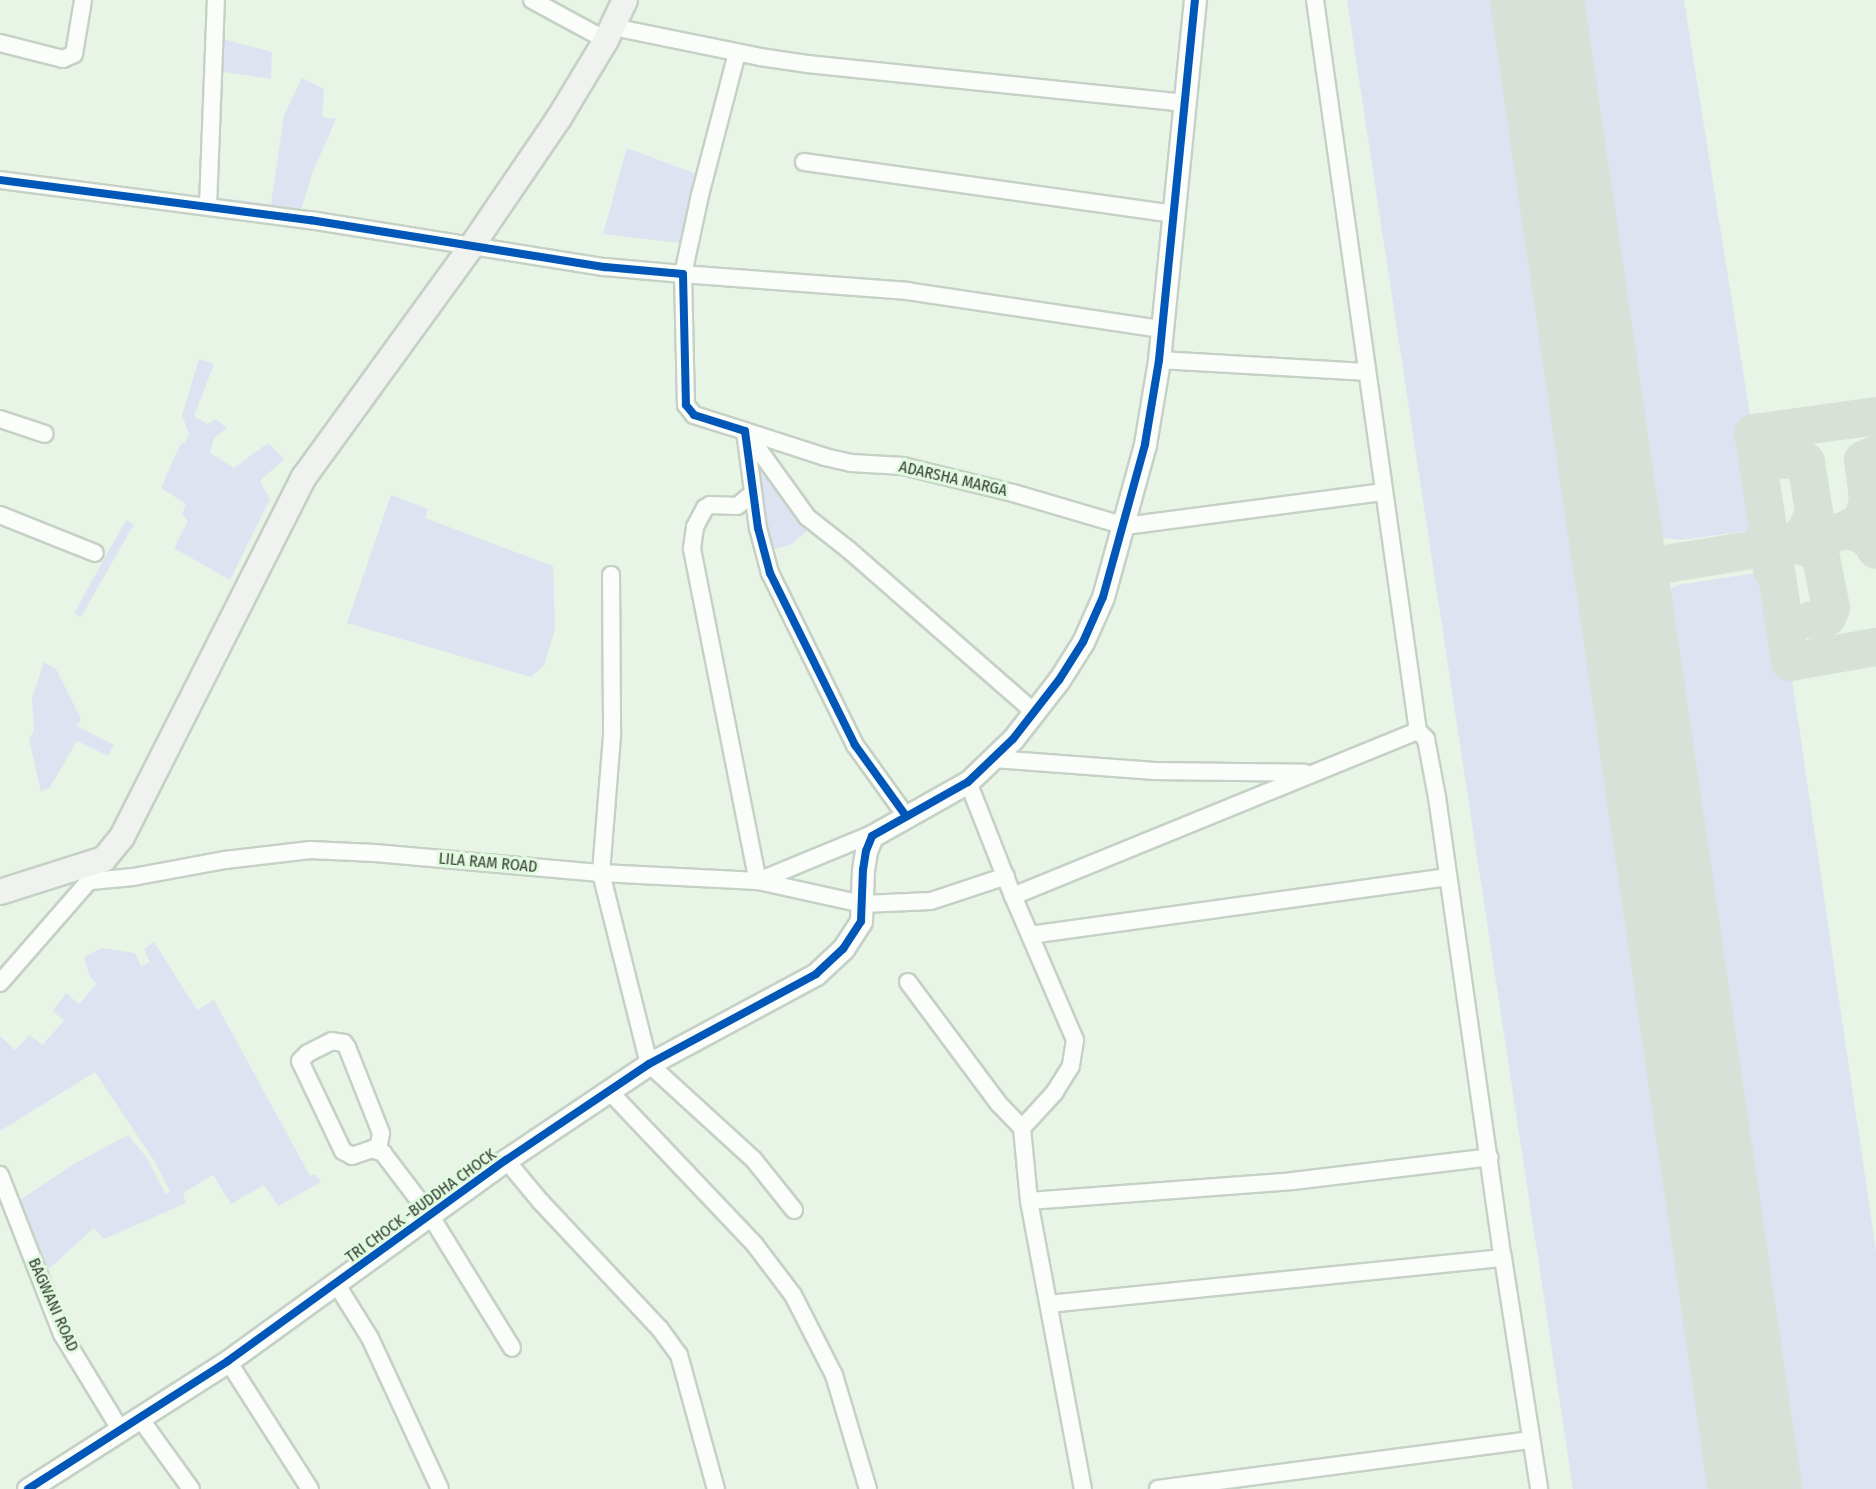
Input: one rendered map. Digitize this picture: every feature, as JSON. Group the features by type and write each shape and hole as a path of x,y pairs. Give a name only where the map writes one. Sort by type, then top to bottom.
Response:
{"main road":[{"path":"0,892 104,859 122,837 139,808 304,477 471,247 559,118 609,33 625,0"}],"street":[{"path":"0,43 63,59 74,54 84,0"},
{"path":"208,206 216,0"},
{"path":"532,0 609,33 808,64 1185,104"},
{"path":"877,832 968,782 994,759 1059,680 1083,642 1103,597 1125,526 1145,444 1159,360 1196,0"},
{"path":"1315,0 1418,731 1426,739 1539,1489"},
{"name":"ADARSHA MARGA","path":"737,53 700,195 683,274 686,405 694,415 825,457 851,463 903,466 1013,493 1125,526"},
{"path":"804,162 1173,214"},
{"path":"0,180 208,206 605,267 907,291 1162,329"},
{"path":"1159,360 1366,372"},
{"path":"0,419 45,434"},
{"path":"745,431 758,528 771,573 855,745 906,816"},
{"path":"745,431 807,517 849,550 1034,712"},
{"path":"1125,526 1384,492"},
{"path":"752,494 737,506 710,505 705,508 695,527 692,549 758,881 863,904 931,901 1006,876"},
{"path":"0,515 95,553"},
{"path":"611,575 612,736 601,873 650,1064 754,1161 794,1210"},
{"path":"1013,896 1418,731"},
{"path":"994,759 1152,771 1312,773"},
{"path":"968,782 1013,896 1075,1040 1071,1066 1054,1092 1022,1128"},
{"name":"LILA RAM ROAD","path":"92,881 133,877 225,860 310,850 375,853 601,873 758,881 877,832"},
{"name":"TRI CHOCK -BUDDHA CHOCK","path":"28,1489 228,1361 337,1285 506,1160 650,1064 816,974 836,957 858,928 863,915 866,851 870,839 877,832"},
{"path":"0,983 92,881 104,859"},
{"path":"1030,935 1448,877"},
{"path":"908,982 999,1104 1022,1128 1029,1201 1083,1489"},
{"path":"378,1150 381,1133 347,1047 344,1043 333,1041 307,1054 300,1061 345,1154 352,1156 368,1150 378,1150 383,1153 430,1215 512,1348"},
{"path":"610,1092 755,1245 793,1295 834,1375 868,1489"},
{"path":"1029,1201 1293,1181 1490,1157"},
{"path":"506,1160 541,1202 660,1329 679,1355 716,1489"},
{"name":"BAGWANI ROAD","path":"0,1175 62,1334 120,1429"},
{"path":"1049,1304 1503,1258"},
{"path":"337,1285 370,1338 440,1489"},
{"path":"228,1361 310,1489"},
{"path":"139,1417 191,1489"},
{"path":"1158,1489 1531,1440"}],"shaded area":[{"path":"1347,0 1498,0 1718,1489 1573,1489"},
{"path":"1561,0 1684,0 1768,528 1682,540 1665,538 1652,531 1636,508"},
{"path":"219,38 272,52 271,79 217,71"},
{"path":"302,78 324,89 322,117 336,119 312,174 298,215 219,206 215,197 271,204 284,115"},
{"path":"627,148 699,175 680,243 603,234"},
{"path":"199,359 214,364 194,416 207,424 216,419 227,428 214,438 210,453 234,468 268,443 284,459 260,481 270,499 230,580 174,548 188,521 182,514 186,504 161,488 180,445 185,442 189,434 182,415"},
{"path":"755,448 813,526 790,545 766,551"},
{"path":"391,495 428,509 425,518 553,566 555,630 544,665 531,677 347,623"},
{"path":"126,520 134,524 81,617 74,613"},
{"path":"1776,570 1876,1251 1876,1489 1780,1489 1653,625 1656,606 1669,590 1677,585"},
{"path":"44,662 56,669 81,719 77,726 114,745 108,756 77,741 50,787 41,792 29,739 34,731 32,698"},
{"path":"154,942 197,1010 214,1000 310,1176 315,1174 321,1182 278,1206 264,1185 231,1204 213,1175 183,1193 186,1203 104,1239 94,1228 43,1274 17,1202 76,1163 128,1135 147,1158 165,1194 170,1191 155,1162 95,1072 0,1131 0,1036 15,1050 30,1035 42,1045 64,1021 53,1011 66,993 79,1004 96,984 89,975 84,957 102,948 135,953 141,966 150,962 144,949"}],"taxiway":[{"path":"1876,416 1753,433 1768,528 1766,529 1772,570 1776,570 1790,662 1876,647"},
{"path":"1627,612 1633,585 1642,574 1660,565 1793,543 1847,530 1861,521 1865,512 1868,499 1863,460 1876,454"},
{"path":"1785,460 1800,457 1806,462 1814,512 1806,531 1793,543 1815,551 1821,558 1831,608 1827,617 1812,620"},
{"path":"1613,522 1618,540 1626,551 1635,559 1660,565"},
{"path":"1847,530 1861,534 1871,541 1876,550"}],"runway":[{"path":"1537,0 1755,1489"}],"cycle path":[{"path":"28,1489 228,1361 506,1160 649,1064 816,974 843,949 861,921 863,870 866,851 872,836 968,782 1013,739 1059,680 1083,642 1103,597 1145,444 1159,360 1195,0"},
{"path":"0,180 310,220 605,267 683,274 686,405 694,415 745,431 758,528 770,573 855,745 906,816"}]}
